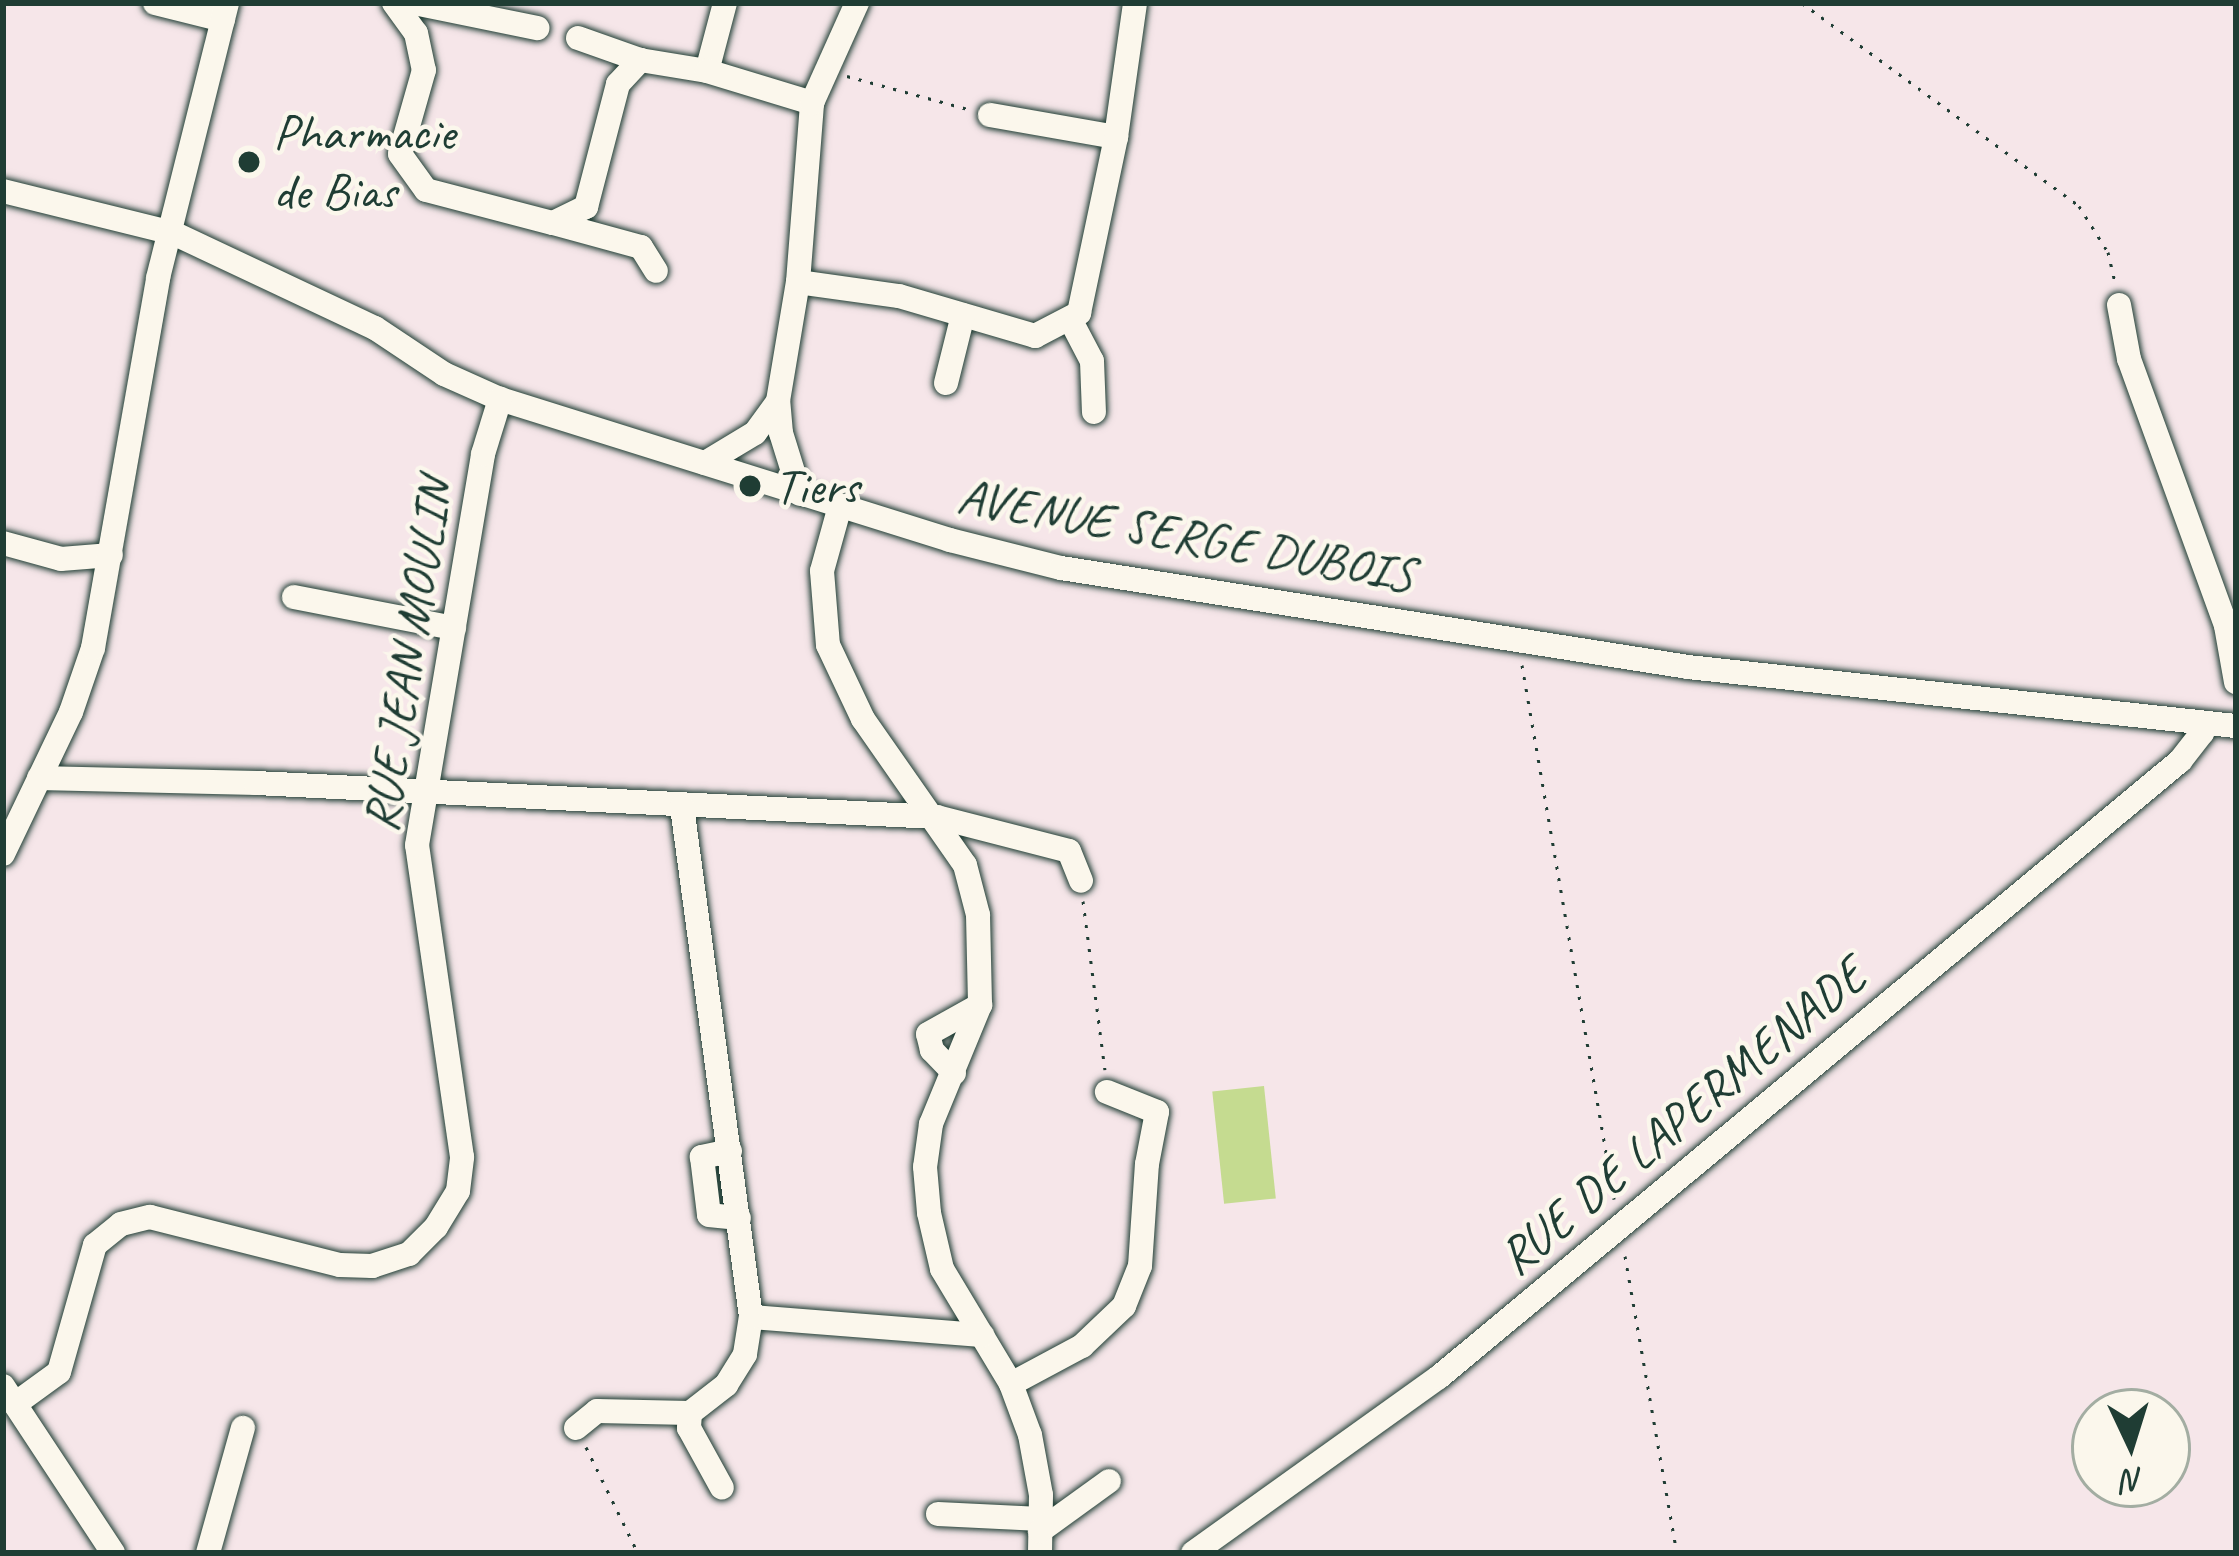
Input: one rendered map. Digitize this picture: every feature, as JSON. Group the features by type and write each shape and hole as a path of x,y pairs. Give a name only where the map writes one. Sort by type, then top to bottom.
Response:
{"street":[{"path":"3,854 93,648 158,278 225,11 155,3"},
{"path":"394,3 416,33 424,70 400,154 426,190 641,248 656,271"},
{"path":"414,3 537,28"},
{"path":"706,71 725,3"},
{"path":"800,494 778,401 798,282 812,103 857,3"},
{"path":"798,282 899,296 1035,337 1079,314 1116,136 1136,3"},
{"path":"578,38 640,60 706,71 812,103"},
{"path":"553,223 586,207 618,85 640,60"},
{"path":"990,115 1116,136"},
{"name":"AVENUE SERGE DUBOIS","path":"3,191 173,233 375,328 443,374 500,399 839,506 1061,568 1807,682 2236,725"},
{"path":"2119,305 2129,359 2226,626 2236,682"},
{"path":"946,382 963,315"},
{"path":"1070,319 1092,361 1094,412"},
{"name":"RUE JEAN MOULIN","path":"9,1395 59,1372 95,1245 121,1224 150,1217 340,1264 372,1266 409,1253 436,1227 458,1191 462,1157 417,845 483,454 500,399"},
{"path":"706,463 755,433 778,401"},
{"path":"839,506 822,571 828,645 863,718 937,817 965,865 978,915 980,1005 932,1124 926,1167 928,1214 942,1269 1012,1384 1030,1435 1040,1534"},
{"path":"3,543 61,559 111,555"},
{"path":"294,597 454,628"},
{"name":"RUE DE LAPERMENADE","path":"1193,1553 1439,1377 2180,761 2203,733 2203,724"},
{"path":"39,778 937,817 1069,851 1081,881"},
{"path":"576,1428 597,1411 690,1413 726,1385 745,1354 752,1317 682,807"},
{"path":"954,1073 932,1050 928,1034 980,1005"},
{"path":"1012,1384 1082,1346 1124,1306 1140,1266 1147,1165 1157,1112 1107,1092"},
{"path":"752,1317 982,1335"},
{"path":"9,1395 113,1553"},
{"path":"690,1413 689,1428 722,1488"},
{"path":"208,1553 243,1428"},
{"path":"938,1514 1040,1534 1109,1481"}],"path":[{"path":"1802,3 2079,206 2108,252 2119,305"},
{"path":"826,71 990,115"},
{"path":"1518,639 1677,1553"},
{"path":"1081,881 1107,1092"},
{"path":"576,1428 638,1553"}],"green space":[{"path":"1264,1086 1276,1198 1224,1204 1212,1091"}],"place":[{"name":"Pharmacie de Bias","path":"249,162"},
{"name":"Tiers","path":"750,486"}]}
